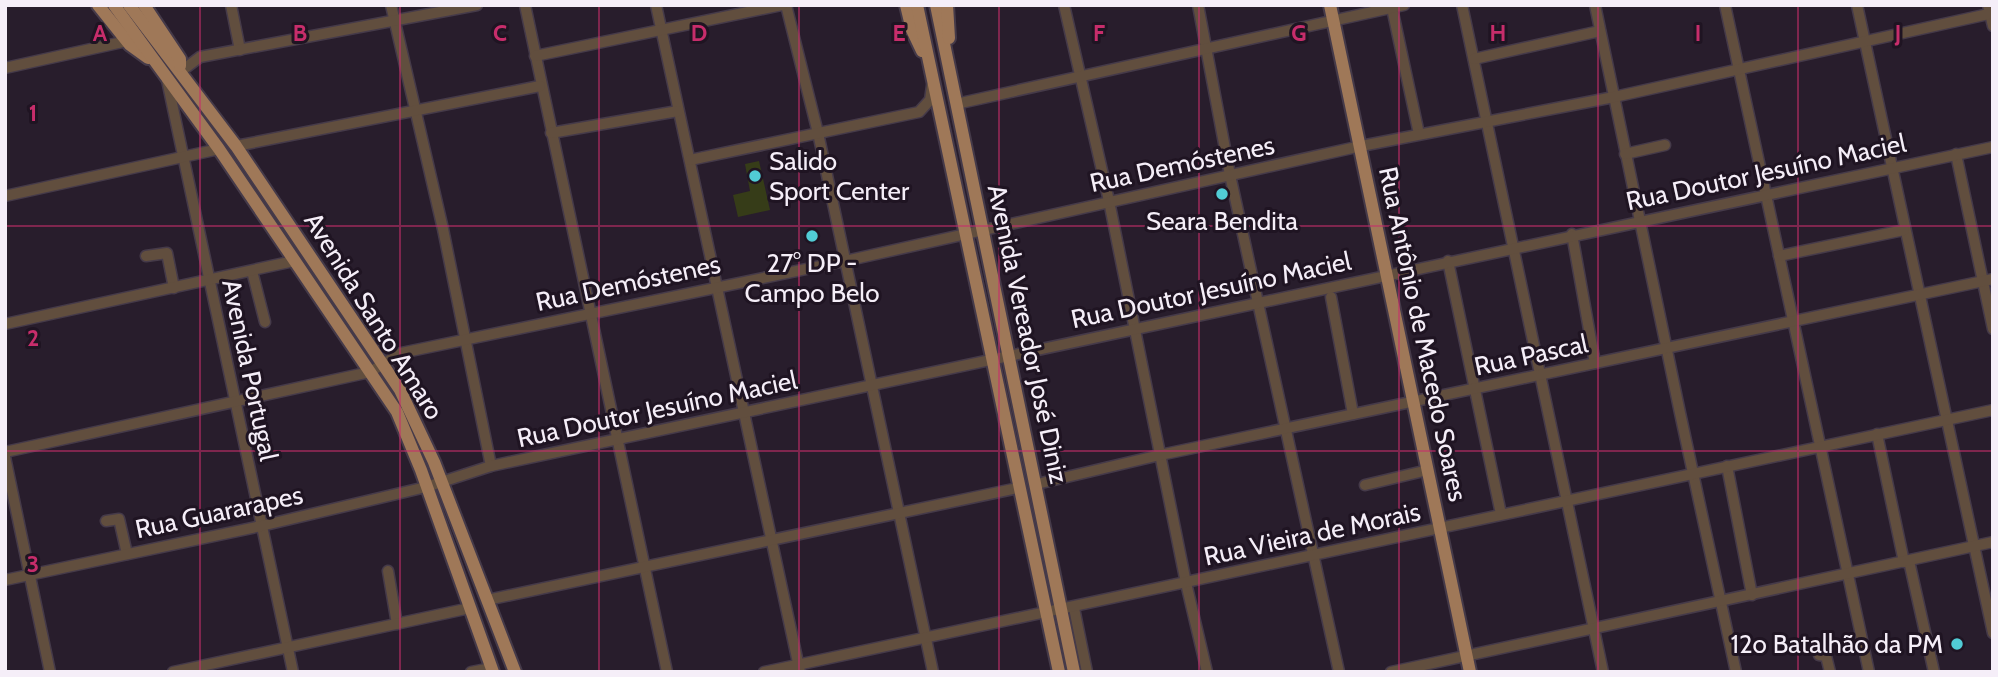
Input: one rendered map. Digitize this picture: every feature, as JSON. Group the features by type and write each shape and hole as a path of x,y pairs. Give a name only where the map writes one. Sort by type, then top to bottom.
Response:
{"main road":[{"path":"99,5 127,41 155,63"},
{"path":"114,5 137,16"},
{"path":"129,5 137,16"},
{"path":"906,5 912,30 932,76"},
{"name":"Avenida Vereador José Diniz","path":"917,5 990,360 1059,672"},
{"name":"Avenida Vereador José Diniz","path":"936,5 1074,672"},
{"path":"947,5 947,56"},
{"name":"Rua Antônio de Macedo Soares","path":"1330,5 1470,672"},
{"name":"Avenida Santo Amaro","path":"137,16 155,63 219,149 397,412 492,670"},
{"name":"Avenida Santo Amaro","path":"137,16 236,146 383,363 419,428 439,474 514,672"}],"street":[{"path":"231,5 240,50"},
{"path":"391,5 443,229 491,466"},
{"path":"179,71 195,59 477,5"},
{"path":"525,5 540,86 667,672"},
{"path":"656,5 800,668"},
{"path":"535,56 784,5 818,133 933,672"},
{"path":"1064,5 1109,201 1206,672"},
{"path":"1198,5 1230,175 1339,672"},
{"path":"956,104 1404,5"},
{"path":"1462,5 1603,672"},
{"path":"1595,5 1665,349 1695,472 1736,672"},
{"path":"1725,5 1869,672"},
{"path":"1857,5 1993,633"},
{"path":"1392,8 1419,134"},
{"path":"1990,10 1993,26"},
{"name":"Rua Demóstenes","path":"370,372 396,355 845,261 1361,146 1614,97 1990,10"},
{"path":"1474,59 1600,31"},
{"path":"5,68 127,41"},
{"path":"690,160 919,112 930,100 932,76"},
{"name":"Avenida Portugal","path":"167,77 292,672"},
{"path":"236,146 540,86"},
{"path":"551,133 678,111"},
{"path":"1625,154 1665,145"},
{"name":"Rua Doutor Jesuíno Maciel","path":"439,474 491,466 1572,234 1993,147"},
{"path":"5,196 219,149"},
{"path":"1956,155 1987,280 1993,330"},
{"path":"1779,256 1904,230"},
{"path":"1572,234 1595,363"},
{"path":"146,256 167,253 174,288"},
{"path":"5,324 294,261"},
{"path":"1447,261 1502,514"},
{"path":"252,271 265,322"},
{"name":"Rua Pascal","path":"1037,484 1476,387 1987,280"},
{"path":"1331,297 1353,414"},
{"path":"50,672 5,454 370,372"},
{"name":"Rua Vieira de Morais","path":"764,672 800,668 1440,527 1993,410"},
{"path":"1877,434 1934,672"},
{"path":"1727,466 1752,596"},
{"path":"1365,485 1429,470"},
{"name":"Rua Guararapes","path":"5,580 261,526 426,487 439,474"},
{"path":"487,600 1018,488"},
{"path":"106,521 119,519 127,554"},
{"path":"1391,672 1593,626 1721,603 1993,542"},
{"path":"388,571 397,624"},
{"path":"173,672 470,608"},
{"path":"1074,608 1087,672"},
{"name":"Avenida Vereador José Diniz","path":"1052,646 1052,672"},
{"path":"1819,655 1826,656 1830,672"},
{"path":"471,672 492,670"}],"green space":[{"path":"759,161 770,210 738,217 733,195 750,191 745,164"}],"place":[{"name":"Salido Sport Center","path":"755,176"},
{"name":"Seara Bendita","path":"1222,194"},
{"name":"27° DP - Campo Belo","path":"812,236"},
{"name":"12o Batalhão da PM","path":"1957,644"}]}
